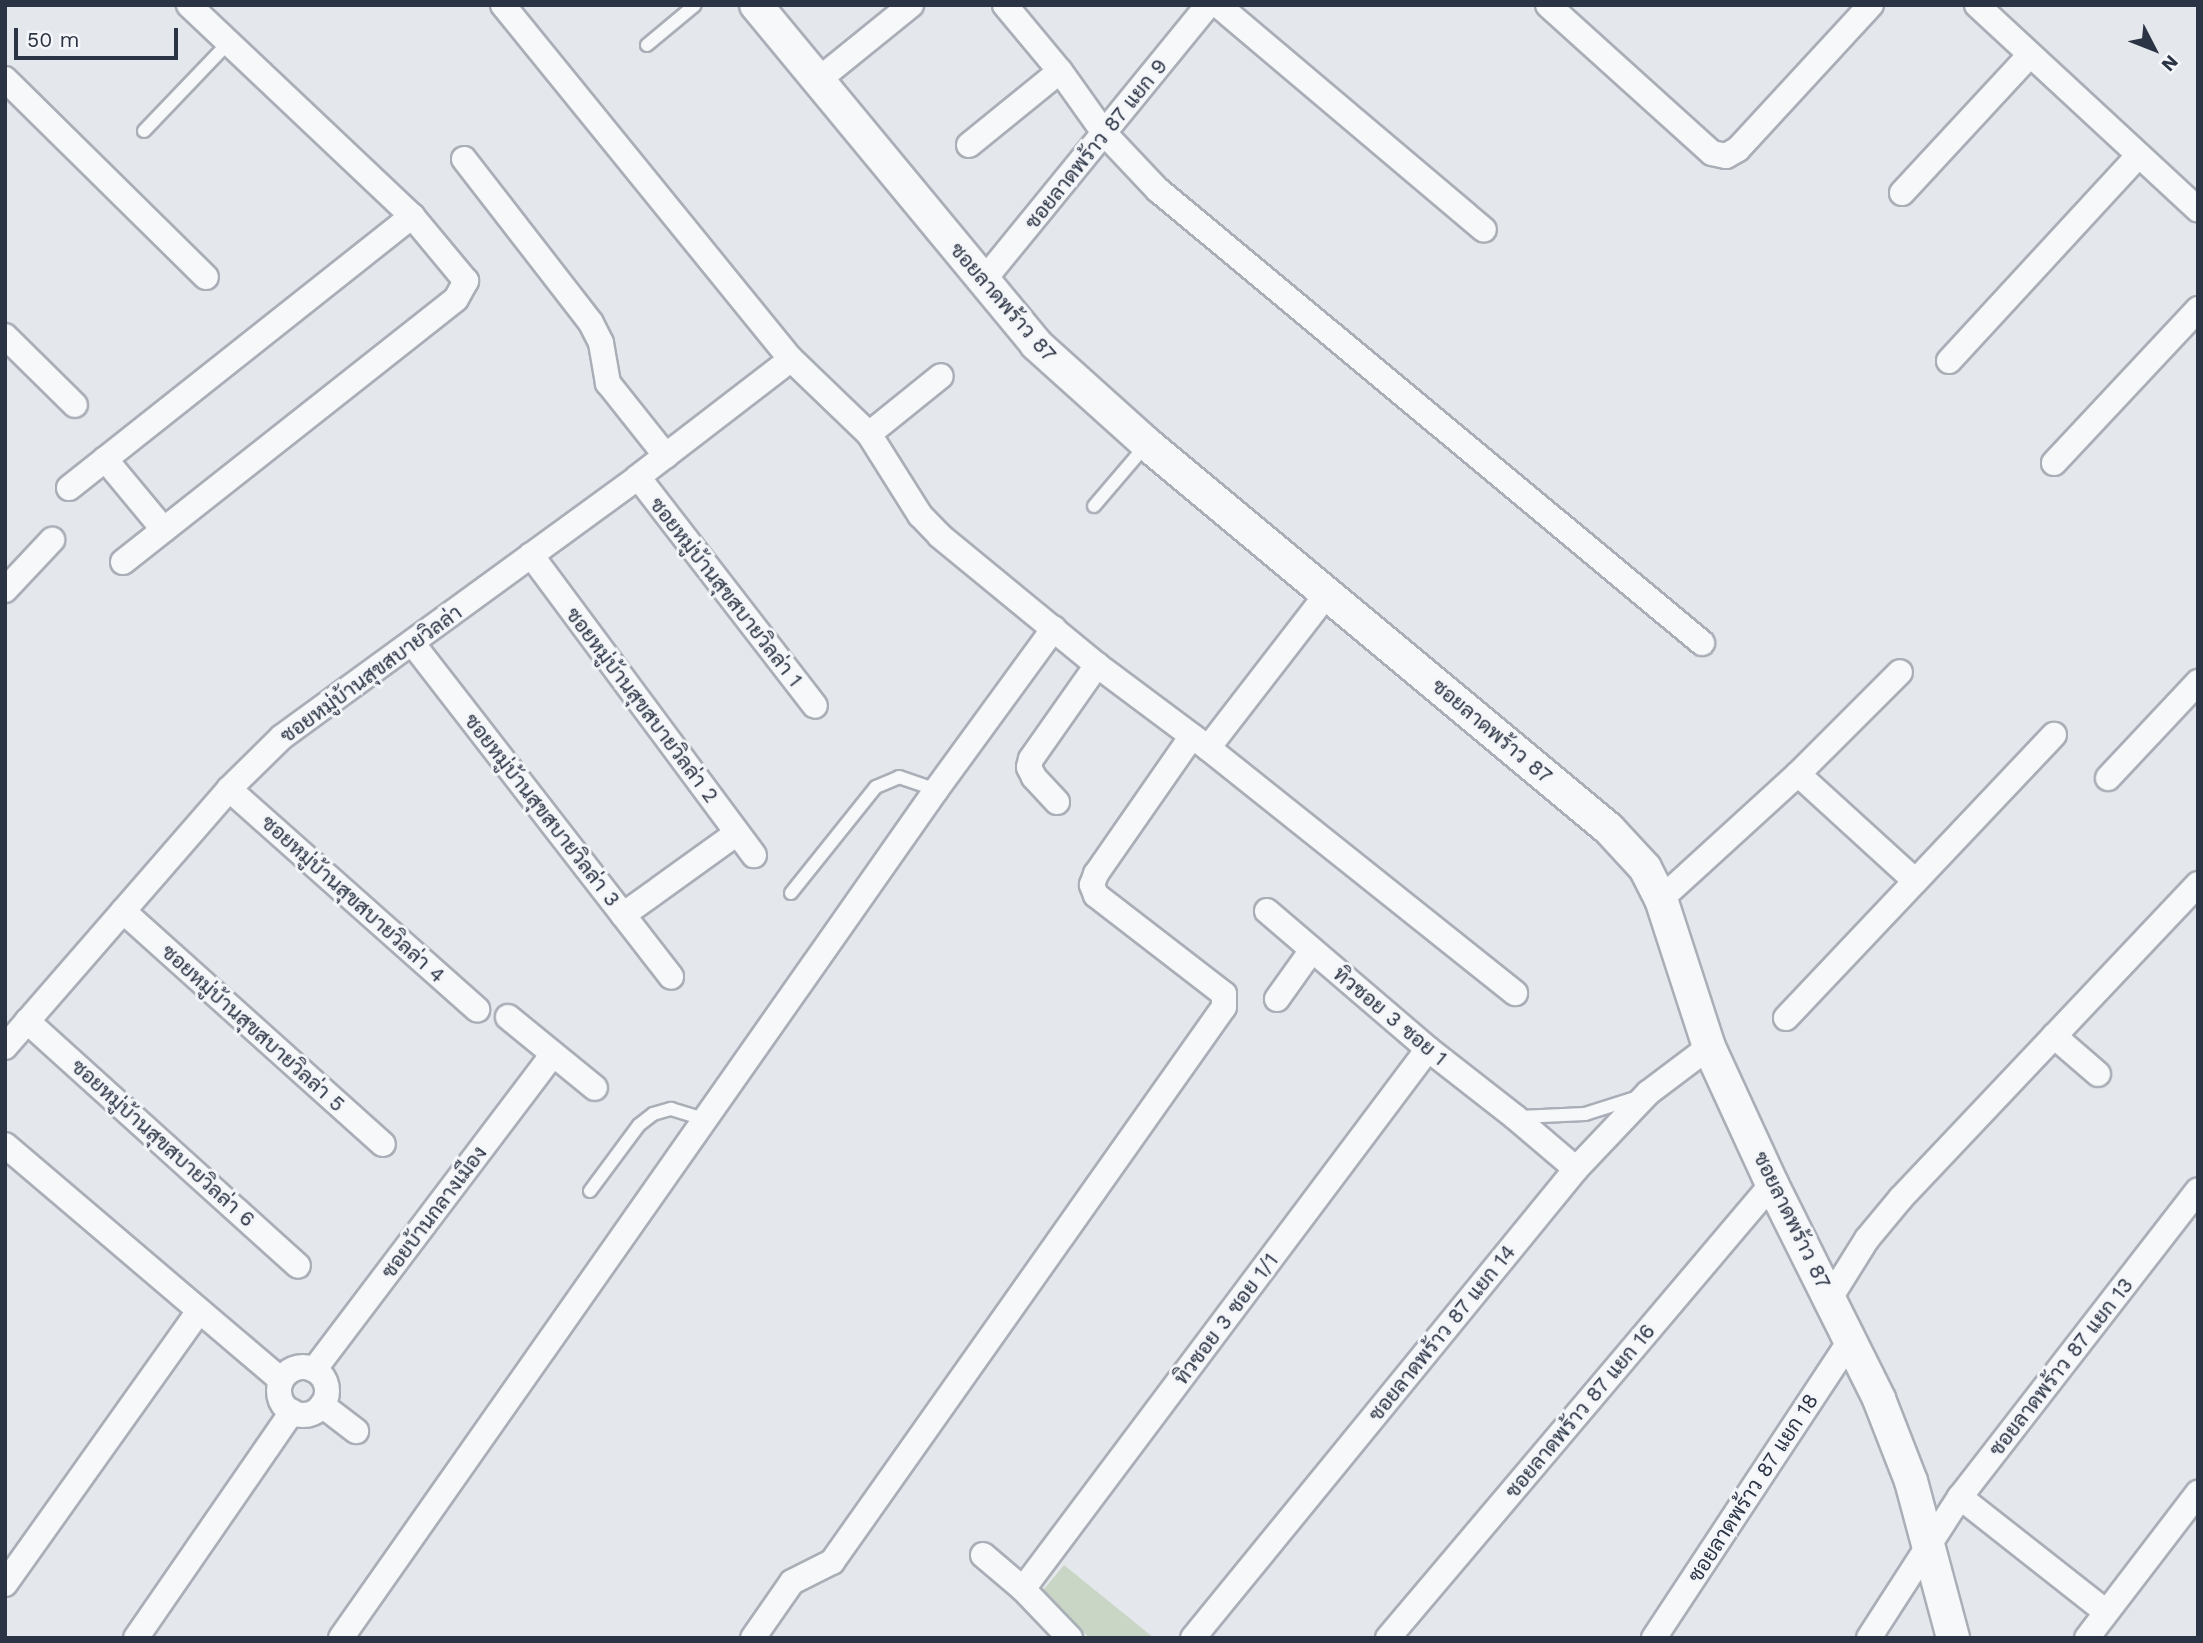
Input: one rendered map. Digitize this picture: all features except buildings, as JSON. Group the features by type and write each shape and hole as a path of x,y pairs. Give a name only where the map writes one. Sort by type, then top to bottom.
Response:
{"street":[{"path":"123,562 464,291 466,281 412,215 189,5"},
{"path":"502,5 791,359 869,434 926,522 962,556 1097,665 1200,742 1515,993"},
{"name":"ซอยลาดพร้าว 87","path":"756,5 1036,344 1147,444 1609,829 1645,868 1661,899 1709,1047 1772,1184 1851,1339 1911,1481 1954,1638"},
{"path":"817,81 911,5"},
{"path":"1005,5 1060,71 1105,134 1158,190 1702,643"},
{"name":"ซอยลาดพร้าว 87 แยก 9","path":"983,281 1208,5"},
{"path":"1218,5 1484,230"},
{"path":"1549,5 1712,153 1726,156 1738,149 1871,5"},
{"path":"1977,5 2196,206"},
{"path":"1902,193 2030,55"},
{"path":"969,145 1060,71"},
{"path":"5,79 206,277"},
{"path":"1949,361 2139,155"},
{"path":"464,159 591,323 601,343 608,383 666,456"},
{"path":"69,488 412,215"},
{"path":"2054,463 2198,309"},
{"path":"5,336 75,405"},
{"name":"ซอยหมู่บ้านสุขสบายวิลล่า","path":"5,1047 229,789 282,737 414,644 791,359"},
{"path":"869,434 942,376"},
{"path":"105,459 164,530"},
{"name":"ซอยหมู่บ้านสุขสบายวิลล่า 1","path":"638,477 815,706"},
{"path":"5,590 52,540"},
{"name":"ซอยหมู่บ้านสุขสบายวิลล่า 2","path":"531,555 754,855"},
{"path":"753,1638 792,1581 831,1562 1224,1007 1224,994 1096,895 1092,885 1096,874 1200,742 1328,593"},
{"path":"341,1638 936,790 1054,628"},
{"name":"ซอยหมู่บ้านสุขสบายวิลล่า 3","path":"414,644 671,977"},
{"path":"1057,802 1034,776 1029,767 1031,759 1097,665"},
{"path":"1661,899 1798,774 1900,672"},
{"path":"2108,778 2198,682"},
{"path":"1786,1018 2054,735"},
{"path":"1798,774 1915,881"},
{"name":"ซอยหมู่บ้านสุขสบายวิลล่า 4","path":"229,789 477,1009"},
{"path":"623,915 737,833"},
{"path":"1830,1298 1867,1239 1893,1208 2198,884"},
{"name":"ซอยหมู่บ้านสุขสบายวิลล่า 5","path":"123,911 383,1144"},
{"name":"ทิวซอย 3 ซอย 1","path":"1267,911 1427,1049 1515,1116 1576,1169"},
{"path":"1277,999 1312,950"},
{"path":"508,1017 595,1088"},
{"name":"ซอยหมู่บ้านสุขสบายวิลล่า 6","path":"27,1020 298,1266"},
{"path":"2054,1036 2098,1074"},
{"name":"ซอยลาดพร้าว 87 แยก 14","path":"1194,1638 1576,1169 1648,1093 1709,1047"},
{"name":"ทิวซอย 3 ซอย 1/1","path":"1024,1588 1427,1049"},
{"name":"ซอยบ้านกลางเมือง","path":"314,1370 553,1054"},
{"path":"5,1145 281,1380"},
{"name":"ซอยลาดพร้าว 87 แยก 16","path":"1388,1638 1772,1184"},
{"name":"ซอยลาดพร้าว 87 แยก 13","path":"1869,1638 1960,1497 2198,1191"},
{"path":"5,1584 199,1311"},
{"name":"ซอยลาดพร้าว 87 แยก 18","path":"1654,1638 1851,1339"},
{"path":"295,1368 314,1370 326,1385 322,1405 309,1415 292,1412 280,1399 281,1380 295,1368"},
{"path":"322,1405 356,1431"},
{"path":"136,1638 292,1412"},
{"path":"2087,1638 2198,1493"},
{"path":"1960,1497 2106,1612"},
{"path":"983,1555 1024,1588 1070,1638"}],"lane":[{"path":"647,45 695,5"},
{"path":"144,131 228,43"},
{"path":"1094,506 1147,444"},
{"path":"792,893 876,787 899,777 936,790"},
{"path":"1515,1116 1554,1118 1585,1114 1648,1093"},
{"path":"590,1191 639,1125 653,1114 671,1110 706,1120"}],"green space":[{"path":"1064,1565 1154,1638 1090,1638 1040,1594"}]}
